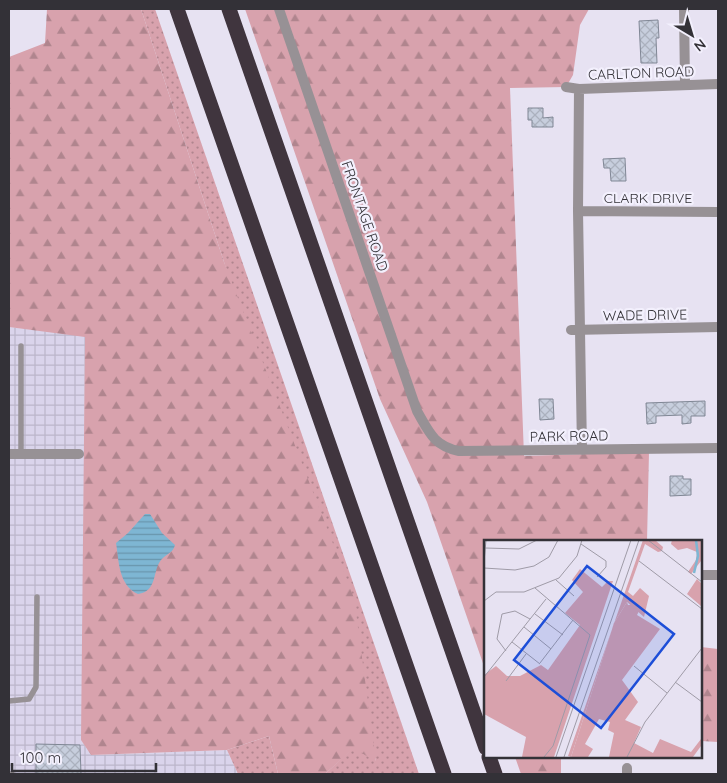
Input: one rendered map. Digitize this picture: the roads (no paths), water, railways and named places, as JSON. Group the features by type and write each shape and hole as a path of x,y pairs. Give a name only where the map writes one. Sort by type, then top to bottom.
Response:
{"highway":[{"path":"177,9 444,774"},
{"path":"230,9 484,742"},
{"path":"489,758 495,774"}],"street":[{"name":"FRONTAGE ROAD","path":"279,9 417,411 428,431"},
{"path":"684,9 685,84"},
{"name":"CARLTON ROAD","path":"566,87 579,89 718,84"},
{"path":"579,89 576,329 582,450"},
{"name":"CLARK DRIVE","path":"578,211 718,212"},
{"name":"WADE DRIVE","path":"576,329 718,327"},
{"name":"PARK ROAD","path":"428,431 445,448 459,452 718,448"},
{"path":"9,454 79,454"},
{"path":"702,575 718,575"}],"lane":[{"path":"21,346 21,454"},
{"path":"9,701 29,699 36,687 37,598"}],"water":[{"path":"145,514 150,514 162,533 175,545 173,550 158,564 154,580 149,589 138,594 131,590 123,578 116,543"}]}
